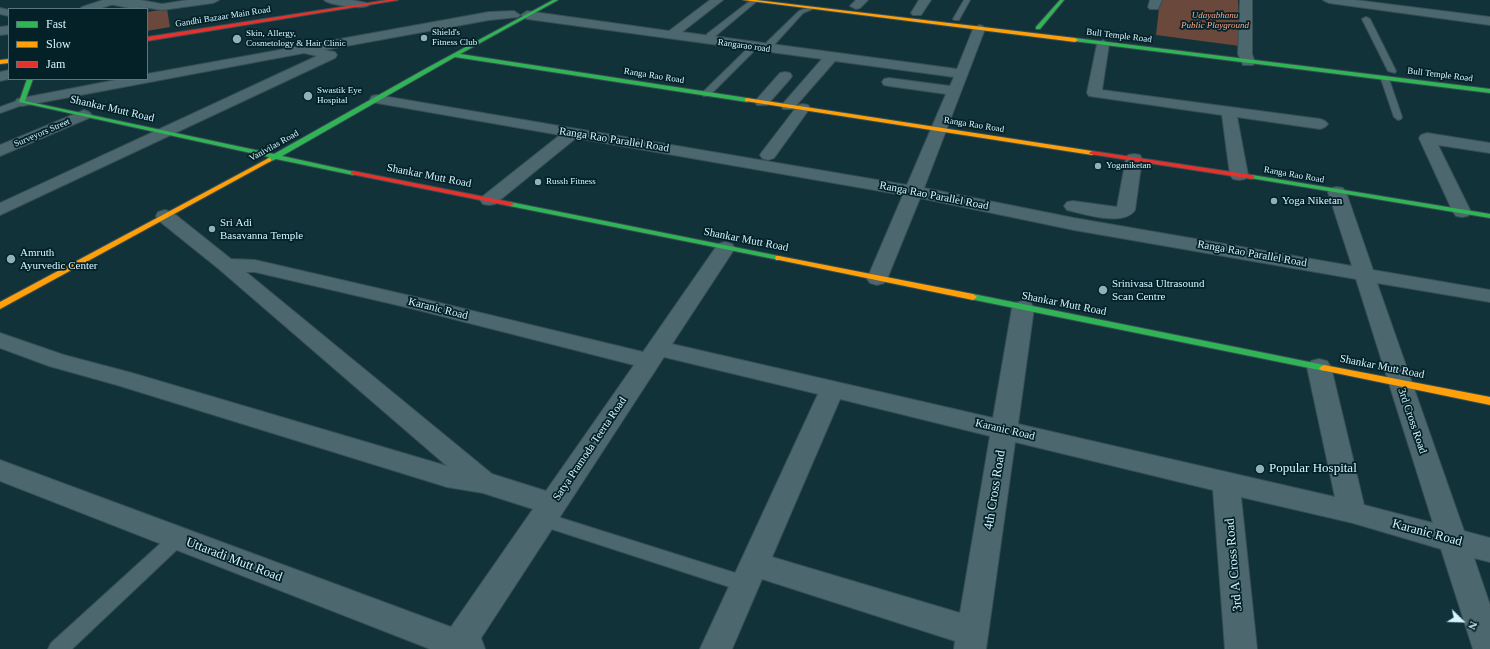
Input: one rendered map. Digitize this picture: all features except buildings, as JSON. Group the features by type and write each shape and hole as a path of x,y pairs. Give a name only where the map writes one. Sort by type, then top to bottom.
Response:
{"street":[{"path":"120,0 162,7 213,0"},
{"path":"330,0 363,5"},
{"name":"Gandhi Bazaar Main Road","path":"148,39 396,0"},
{"path":"348,104 541,0"},
{"name":"Vanivilas Road","path":"0,306 272,158 454,55 556,0"},
{"path":"671,35 717,0"},
{"name":"Bull Temple Road","path":"804,0 859,3 917,14 1038,28 1385,79 1490,91"},
{"path":"917,14 925,0"},
{"path":"1038,28 1062,0"},
{"path":"1246,0 1247,58"},
{"path":"1329,0 1449,11 1490,22"},
{"path":"89,8 111,1"},
{"name":"Bull Temple Road","path":"749,1 1103,44 1490,83"},
{"path":"148,78 489,16 514,15"},
{"name":"Rangarao road","path":"527,15 962,74"},
{"path":"877,279 962,74 979,29"},
{"path":"1103,44 1094,93 1320,124"},
{"path":"0,210 330,55 302,49"},
{"name":"Ranga Rao Road","path":"454,55 1239,175 1490,216"},
{"path":"768,155 796,107 831,57"},
{"path":"762,102 785,76"},
{"path":"30,80 22,102 138,80"},
{"path":"889,82 955,91"},
{"name":"Ranga Rao Parallel Road","path":"377,99 571,134 610,139 913,191 1074,224 1490,296"},
{"name":"Shankar Mutt Road","path":"22,102 272,158 489,200 1490,401"},
{"path":"1229,112 1239,175"},
{"name":"Surveyors Street","path":"0,151 84,115"},
{"path":"489,200 571,134"},
{"path":"1462,212 1427,138 1490,148"},
{"name":"Vanivilas Road","path":"242,160 268,147"},
{"path":"1073,206 1118,214 1126,210 1134,159"},
{"name":"3rd Cross Road","path":"1337,192 1365,274 1399,383 1489,649"},
{"path":"165,216 226,265 483,482 547,512"},
{"name":"Satya Pramoda Teerta Road","path":"460,648 547,512 725,248"},
{"name":"Karanic Road","path":"226,265 263,268 411,302 653,354 832,389 1004,431 1226,481 1358,514 1490,550"},
{"name":"4th Cross Road","path":"971,640 1023,308"},
{"path":"0,340 57,361 124,379 447,477 483,482"},
{"path":"1319,367 1358,514"},
{"path":"716,649 832,389"},
{"name":"Uttaradi Mutt Road","path":"0,470 460,648"},
{"name":"3rd A Cross Road","path":"1226,481 1241,649"},
{"path":"750,574 971,640"}],"lane":[{"path":"957,19 967,0"},
{"path":"111,1 141,8"},
{"path":"710,36 749,1"},
{"path":"770,44 801,12 812,8"},
{"path":"1366,19 1392,72"},
{"path":"706,94 749,52"},
{"path":"1385,79 1398,117"},
{"path":"0,110 22,102"},
{"path":"547,512 750,574"},
{"path":"58,649 178,538"}],"green space":[{"name":"Udayabhanu Public Playground","path":"1160,0 1238,0 1240,46 1156,35"},
{"path":"167,9 170,27 148,31 148,12"}],"traffic: fast":[{"path":"269,160 427,70 556,0"},
{"path":"1038,28 1062,0"},
{"path":"1075,40 1490,91"},
{"path":"454,55 747,100"},
{"path":"30,80 22,102 353,173"},
{"path":"1252,177 1490,216"},
{"path":"510,204 779,258"},
{"path":"973,297 1324,368"}],"traffic: slow":[{"path":"745,0 1075,40"},
{"path":"0,62 8,61"},
{"path":"747,100 1092,153"},
{"path":"0,306 269,160"},
{"path":"779,258 973,297"},
{"path":"1324,368 1490,401"}],"traffic: jam":[{"path":"148,39 396,0"},
{"path":"1092,153 1252,177"},
{"path":"353,173 510,204"}],"place":[{"name":"Shield's Fitness Club","path":"424,38"},
{"name":"Skin, Allergy, Cosmetology & Hair Clinic","path":"237,39"},
{"name":"Swastik Eye Hospital","path":"308,96"},
{"name":"Yoganiketan","path":"1098,166"},
{"name":"Russh Fitness","path":"538,182"},
{"name":"Yoga Niketan","path":"1274,201"},
{"name":"Sri Adi Basavanna Temple","path":"212,229"},
{"name":"Amruth Ayurvedic Center","path":"11,259"},
{"name":"Srinivasa Ultrasound Scan Centre","path":"1103,290"},
{"name":"Popular Hospital","path":"1260,469"}]}
